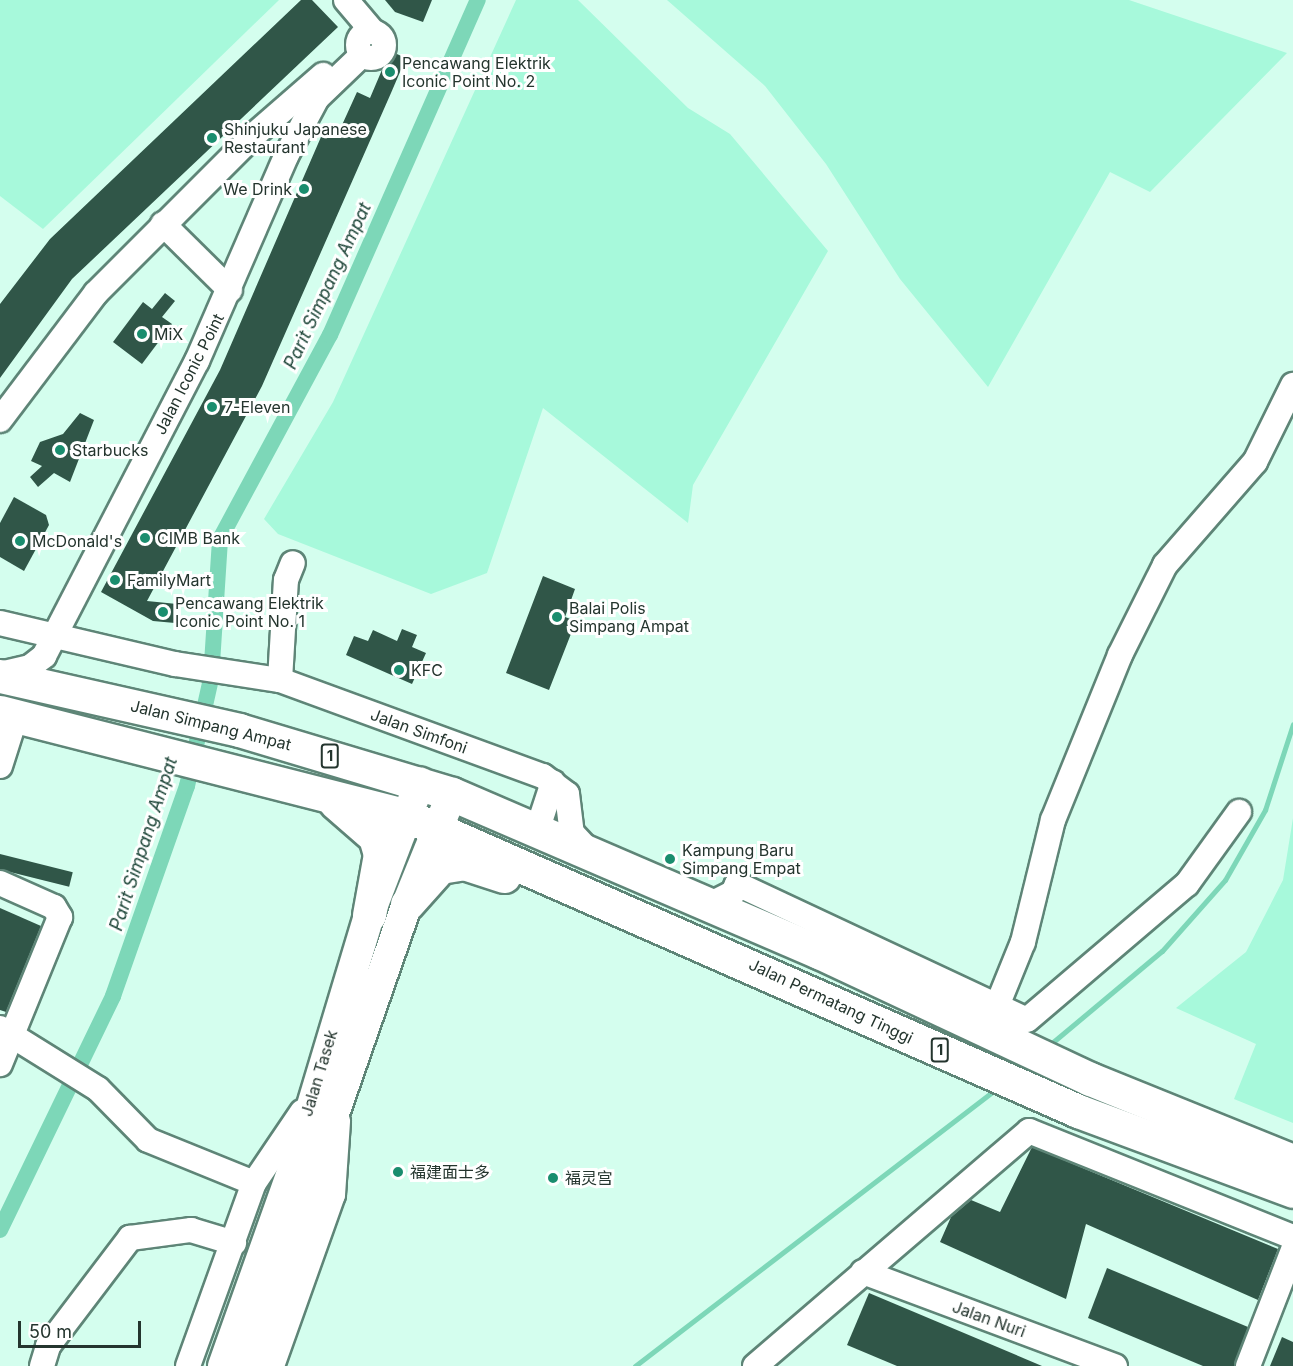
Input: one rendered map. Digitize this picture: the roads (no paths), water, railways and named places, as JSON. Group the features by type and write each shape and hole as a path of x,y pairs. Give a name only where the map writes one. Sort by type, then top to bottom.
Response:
{"highway":[{"name":"Jalan Simpang Ampat","path":"0,675 239,730 420,782"},
{"name":"1","path":"8,714 407,816"},
{"name":"1","path":"420,782 538,828 590,852 721,899 768,930 1090,1079 1293,1161"},
{"path":"327,796 375,837 381,854 369,915"},
{"name":"Jalan Permatang Tinggi","path":"407,816 624,909 1078,1111 1293,1191"},
{"path":"520,865 538,828"},
{"path":"407,904 440,867 464,863 624,909"}],"main road":[{"name":"Jalan Tasek","path":"222,1366 293,1170 311,1096 369,915 420,782"},
{"name":"Jalan Tasek","path":"246,1366 338,1110 407,904 452,794"}],"street":[{"path":"0,420 96,293 163,224 364,44 346,0"},
{"name":"Jalan Iconic Point","path":"0,675 30,667 44,656 52,635 230,291 317,98 364,44"},
{"path":"163,224 230,291"},
{"path":"997,1006 1023,942 1053,820 1120,655 1165,565 1254,462 1293,385"},
{"path":"280,680 286,580 293,563"},
{"name":"Jalan Simfoni","path":"0,623 175,664 235,676 280,680 553,782"},
{"path":"0,766 8,714"},
{"path":"538,828 553,782 567,794 572,833 590,852"},
{"path":"721,899 737,884 1027,1020 1187,884 1239,812"},
{"path":"0,883 54,907 60,927 7,1031 0,1064"},
{"path":"7,1031 44,1058 98,1089 148,1140 254,1183"},
{"path":"188,1366 254,1183 311,1096"},
{"path":"272,1366 311,1263 333,1196 338,1110"},
{"path":"755,1366 1029,1131 1045,1134 1293,1237"},
{"path":"42,1366 48,1346 130,1238 191,1230 234,1243"},
{"path":"1248,1366 1293,1250"},
{"name":"Jalan Nuri","path":"863,1272 1114,1366"}],"waterway":[{"name":"Parit Simpang Ampat","path":"0,1230 113,996 187,786 211,679 220,539 330,335 478,0"},
{"path":"1047,1047 1162,951 1225,880 1265,810 1293,724"},
{"path":"635,1366 998,1087"}],"place":[{"name":"Pencawang Elektrik Iconic Point No. 2","path":"390,72"},
{"name":"Shinjuku Japanese Restaurant","path":"212,138"},
{"name":"We Drink","path":"304,189"},
{"name":"MiX","path":"142,334"},
{"name":"7-Eleven","path":"212,407"},
{"name":"Starbucks","path":"60,450"},
{"name":"CIMB Bank","path":"145,538"},
{"name":"McDonald's","path":"20,541"},
{"name":"FamilyMart","path":"115,580"},
{"name":"Pencawang Elektrik Iconic Point No. 1","path":"163,612"},
{"name":"Balai Polis Simpang Ampat","path":"557,617"},
{"name":"KFC","path":"399,670"},
{"name":"Kampung Baru Simpang Empat","path":"670,859"},
{"name":"福建面士多","path":"398,1172"},
{"name":"福灵宫","path":"553,1178"}]}
